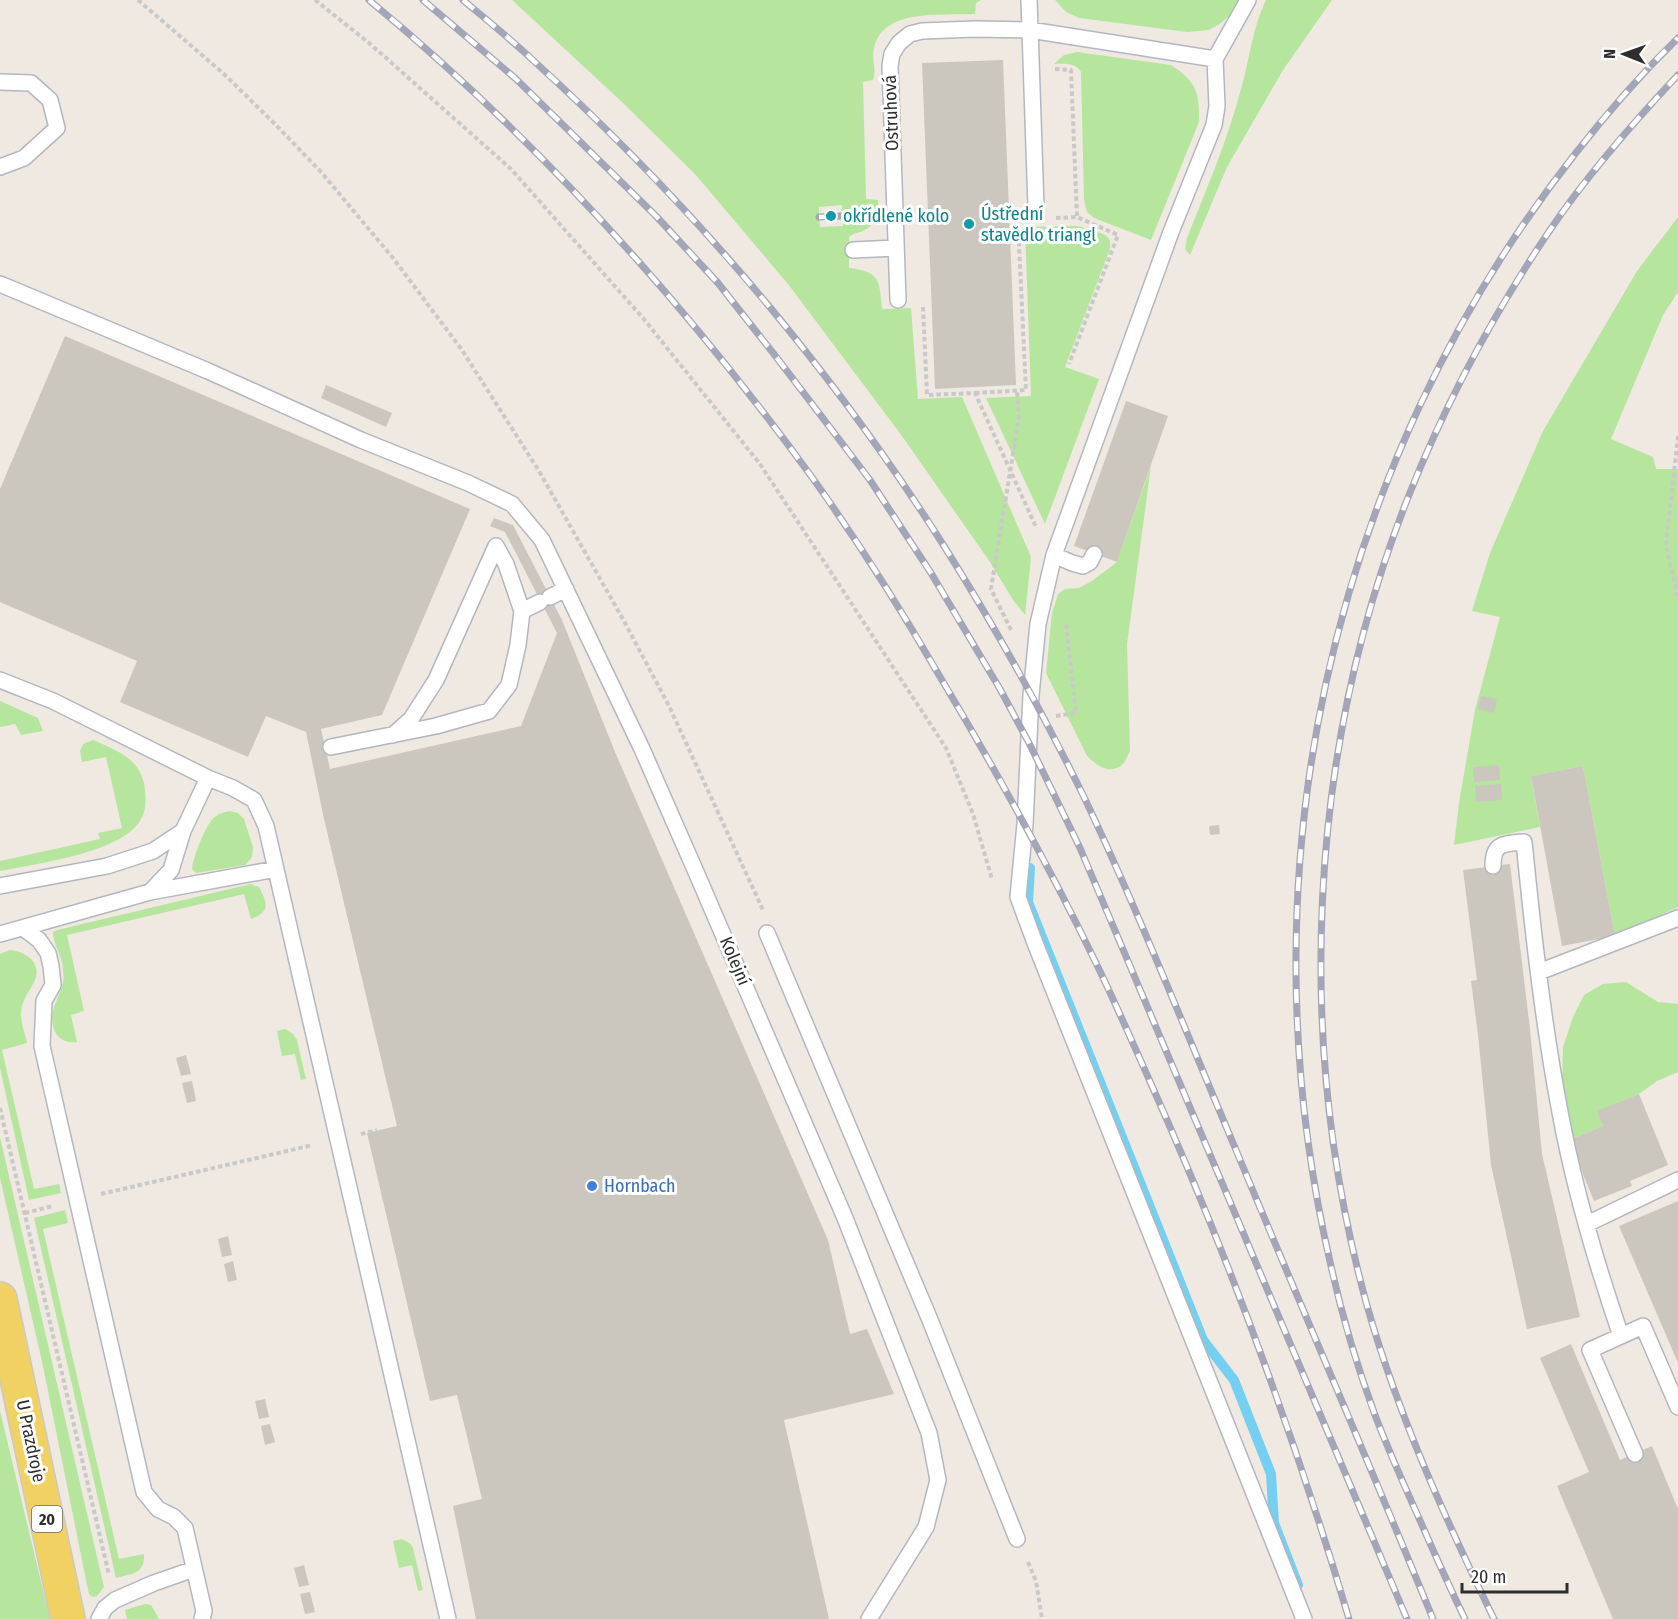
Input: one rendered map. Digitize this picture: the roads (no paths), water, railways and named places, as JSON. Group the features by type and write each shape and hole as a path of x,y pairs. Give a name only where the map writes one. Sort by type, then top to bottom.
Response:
{"main road":[{"name":"U Prazdroje","path":"0,1299 68,1619"}],"lane":[{"path":"1029,0 1036,207"},
{"path":"1248,0 1215,59 1217,105 1214,125 1171,232 1054,555 1038,624 1018,897 1304,1619"},
{"name":"Ostruhová","path":"898,300 890,66 892,54 899,43 910,34 922,31 1030,30 1215,59"},
{"path":"0,82 31,82 50,100 57,128 24,158 0,167"},
{"path":"854,250 896,248"},
{"name":"Kolejní","path":"0,284 208,371 361,440 468,483 512,504 542,540 642,749 696,872 845,1218 929,1433 938,1480 926,1527 869,1619"},
{"path":"331,747 393,735 436,726 489,711 509,685 518,645 522,611 506,564 496,546 436,680 411,719 393,735"},
{"path":"1054,555 1083,566 1094,554"},
{"path":"522,611 566,589"},
{"path":"0,680 53,701 255,800 266,826 448,1619"},
{"path":"150,892 171,870 183,831 208,778"},
{"path":"0,886 107,866 153,852 183,831"},
{"path":"1493,866 1493,855 1496,849 1503,844 1524,842 1539,972 1559,1112 1575,1182 1620,1336"},
{"path":"0,934 150,892 276,869"},
{"path":"1539,972 1678,918"},
{"path":"22,928 39,940 48,953 51,966 53,985 44,1001 42,1046 144,1492 158,1509 174,1517 185,1528 204,1611 202,1619"},
{"path":"767,933 930,1320 1017,1539"},
{"path":"1587,1224 1678,1180"},
{"path":"1635,1454 1590,1350 1643,1326 1678,1407"},
{"path":"99,1619 105,1608 115,1600 194,1569"}],"waterway":[{"path":"1030,868 1028,902 1203,1340 1234,1380 1271,1474 1274,1523 1298,1585"}],"railway":[{"path":"369,0 491,109 550,167 661,287 714,350 814,480 909,625 1040,853 1096,963 1148,1077 1205,1210 1258,1345 1306,1481 1349,1619"},
{"path":"423,0 515,78 656,216 718,283 870,480 931,573 1000,689 1080,848 1407,1619"},
{"path":"463,0 594,117 650,173 756,291 855,415 944,546 981,607 1035,701 1084,797 1124,884 1433,1619"},
{"path":"1465,1619 1375,1415 1350,1341 1331,1266 1305,1119 1296,972 1303,826 1326,682 1365,541 1420,406 1490,276 1575,154 1625,94 1678,38"},
{"path":"1494,1619 1424,1467 1394,1389 1368,1309 1344,1209 1329,1106 1322,1003 1322,899 1332,795 1349,693 1375,593 1409,495 1455,392 1510,293 1550,230 1611,150 1678,75"},
{"path":"819,217 842,216"}],"place":[{"name":"okřídlené kolo","path":"831,216"},
{"name":"Ústřední stavědlo triangl","path":"969,224"},
{"name":"Hornbach","path":"592,1186"}]}
